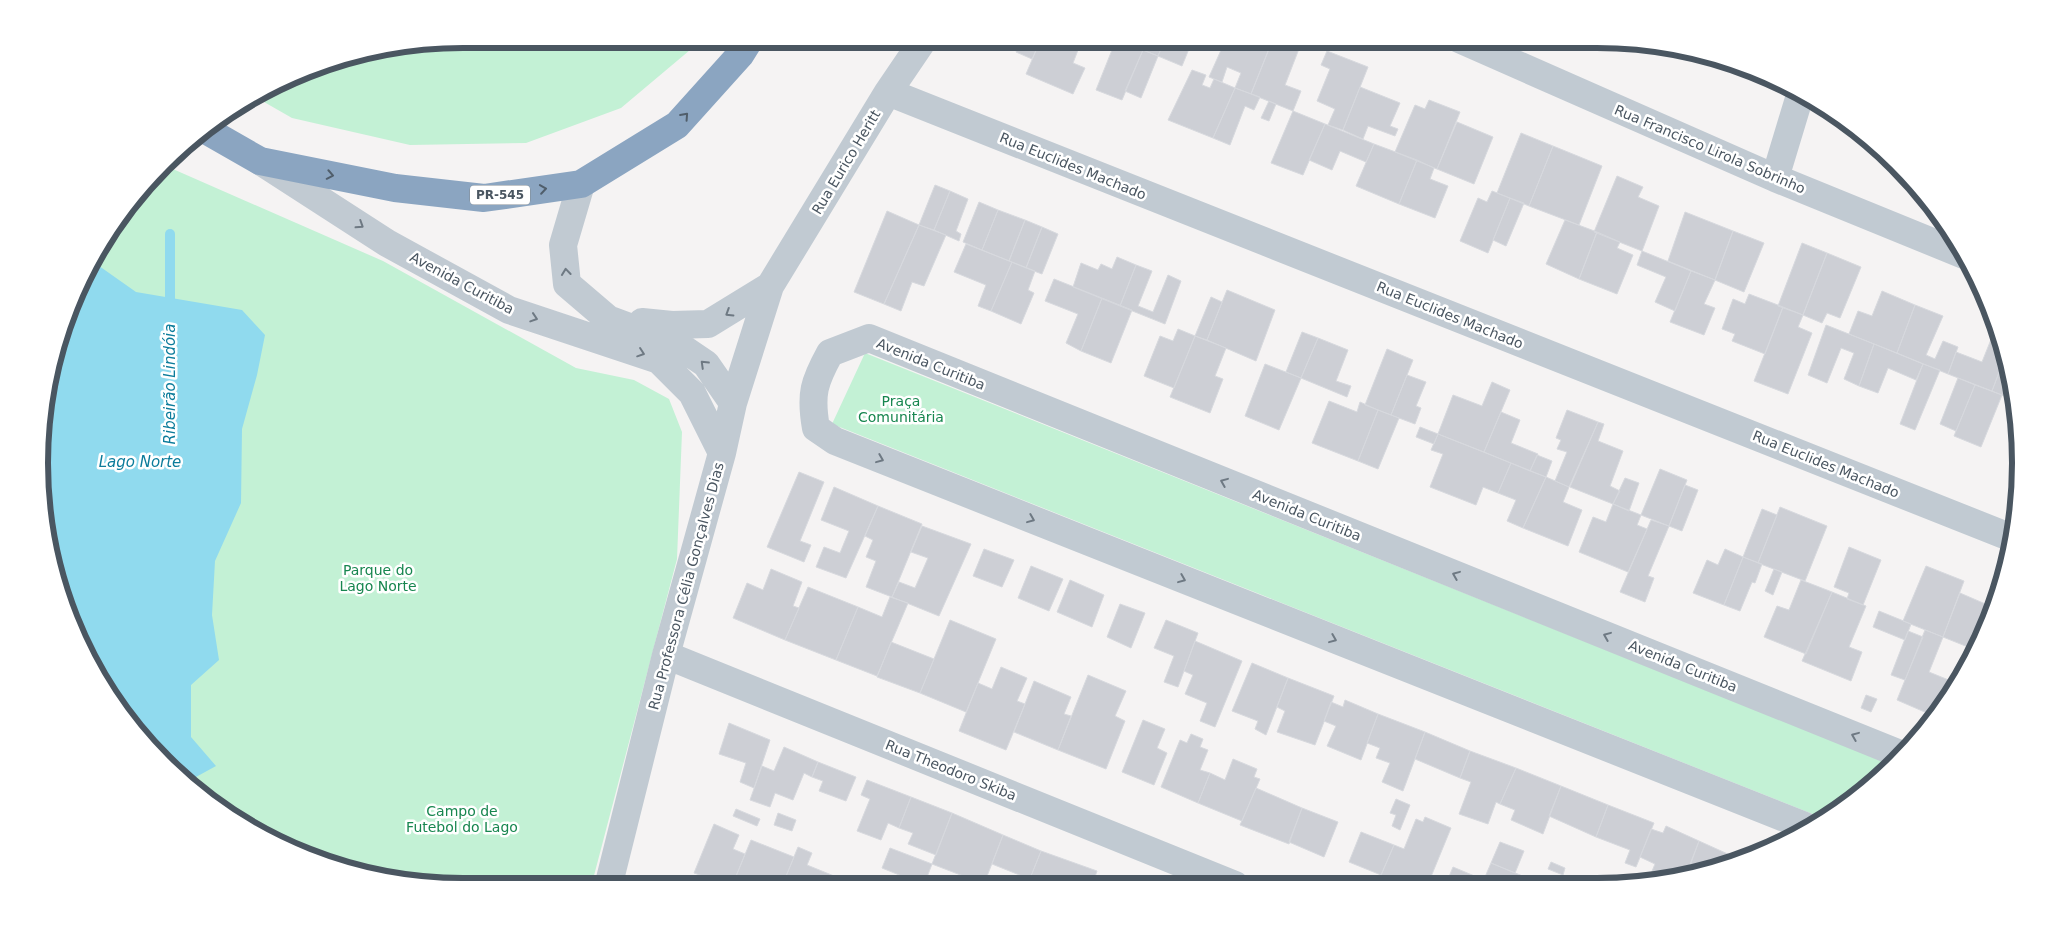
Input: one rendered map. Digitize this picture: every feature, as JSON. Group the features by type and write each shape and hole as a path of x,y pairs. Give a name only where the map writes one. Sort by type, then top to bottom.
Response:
{"highway":[{"name":"PR-545","path":"210,133 260,162 394,188 484,198 581,184 677,125 744,48"}],"street":[{"name":"Rua Eurico Heritt","path":"770,286 888,92 918,48"},
{"name":"Rua Francisco Lirola Sobrinho","path":"1479,48 1775,178 1953,251"},
{"name":"Rua Euclides Machado","path":"888,92 2005,535"},
{"path":"1775,178 1799,100"},
{"name":"Avenida Curitiba","path":"260,162 387,243 509,310 659,360 692,393 722,453"},
{"path":"581,184 563,245 567,284 608,319 678,345 706,364 733,403"},
{"path":"608,319 672,325 708,324 770,286"},
{"name":"Rua Professora Célia Gonçalves Dias","path":"610,878 666,655 722,453 733,403 770,286"},
{"name":"Avenida Curitiba","path":"1801,825 834,441 816,428 812,404 817,377 830,353 869,338 1895,752"},
{"name":"Rua Theodoro Skiba","path":"666,655 1219,878"}],"green space":[{"path":"436,48 691,48 621,108 526,143 410,145 292,118 261,100 304,79 382,55"},
{"name":"Parque do Lago Norte","path":"170,168 383,261 576,368 634,380 669,399 682,432 677,559 593,878 436,878 409,875 355,864 304,847 279,836 255,823 210,793 169,757 151,737 133,716 103,671 90,647 70,597 55,544 51,517 48,490 48,436 55,382 62,355 79,304 90,279 103,255 133,210"},
{"name":"Praça Comunitária","path":"865,353 1885,762 1849,793 1816,815 832,424"}],"water":[{"name":"Lago Norte","path":"98,265 136,292 242,310 265,335 257,375 242,429 241,503 215,561 212,615 219,660 191,685 191,737 216,766 193,779 169,757 133,716 103,671 90,647 70,597 55,544 48,490 48,436 55,382 79,304"}],"building":[{"path":"1018,48 1037,48 1032,59 1016,52"},
{"path":"1037,48 1073,48 1078,50 1073,63 1085,68 1073,94 1026,74"},
{"path":"1113,48 1138,48 1143,50 1122,100 1096,90"},
{"path":"1137,48 1161,48 1158,56"},
{"path":"1161,48 1189,48 1182,66 1158,56"},
{"path":"1222,48 1269,48 1251,94 1235,88 1241,73 1227,67 1222,82 1209,77"},
{"path":"1269,48 1299,48 1285,85 1301,91 1293,111 1251,94"},
{"path":"1143,50 1158,56 1141,98 1125,91"},
{"path":"1327,51 1368,67 1343,130 1328,125 1335,109 1317,101 1330,69 1321,65"},
{"path":"1192,70 1206,75 1202,85 1210,88 1214,79 1235,88 1213,138 1168,120"},
{"path":"1360,87 1400,103 1390,126 1398,129 1395,136 1368,126 1363,139 1343,130"},
{"path":"1235,88 1260,97 1254,110 1245,106 1230,145 1213,138"},
{"path":"1429,100 1460,112 1437,169 1395,152 1415,105 1425,109"},
{"path":"1269,101 1276,104 1269,121 1261,118"},
{"path":"1293,111 1325,124 1303,175 1271,163"},
{"path":"1457,122 1493,137 1474,184 1437,169"},
{"path":"1325,124 1374,144 1366,162 1340,151 1332,170 1309,160"},
{"path":"1521,133 1553,146 1529,206 1497,193"},
{"path":"1374,144 1417,160 1399,204 1356,186"},
{"path":"1553,146 1602,166 1579,225 1529,206"},
{"path":"1417,160 1434,168 1430,179 1448,186 1435,218 1399,204"},
{"path":"1617,176 1643,187 1638,197 1659,206 1642,251 1594,232"},
{"path":"935,185 950,191 934,230 919,225"},
{"path":"950,191 968,199 956,231 961,234 959,241 934,230"},
{"path":"1492,191 1510,198 1488,253 1460,241 1478,198 1487,202"},
{"path":"1510,198 1524,203 1506,246 1493,240"},
{"path":"979,202 998,210 982,250 963,242"},
{"path":"998,210 1025,220 1009,261 982,250"},
{"path":"887,211 919,225 884,304 854,292"},
{"path":"1685,212 1733,231 1715,280 1668,261"},
{"path":"1025,220 1042,227 1026,268 1009,261"},
{"path":"1565,220 1597,232 1579,279 1546,264"},
{"path":"919,225 946,235 924,286 912,282 901,311 884,304"},
{"path":"1042,227 1058,234 1042,274 1026,268"},
{"path":"1733,231 1764,243 1744,292 1715,280"},
{"path":"1597,232 1620,242 1617,248 1633,255 1617,294 1579,279"},
{"path":"1802,243 1827,253 1803,315 1778,306"},
{"path":"966,244 1012,262 991,311 978,306 986,285 954,272"},
{"path":"1642,251 1691,271 1675,311 1655,302 1666,277 1637,265"},
{"path":"1827,253 1861,267 1840,318 1827,313 1822,323 1803,315"},
{"path":"1117,257 1136,265 1120,306 1073,287 1081,263 1098,270 1101,264 1112,269"},
{"path":"1012,262 1035,271 1028,290 1034,293 1021,324 991,311"},
{"path":"1136,265 1152,271 1138,306 1153,312 1168,275 1181,281 1165,324 1120,306"},
{"path":"1691,271 1715,280 1704,304 1715,308 1704,335 1670,322"},
{"path":"1054,279 1102,298 1081,351 1066,343 1078,314 1045,301"},
{"path":"1227,290 1275,310 1256,361 1207,340"},
{"path":"1882,291 1915,305 1897,353 1849,334 1858,311 1872,316"},
{"path":"1749,294 1783,307 1765,354 1732,341 1735,334 1722,329 1733,299 1745,304"},
{"path":"1211,297 1222,302 1207,340 1195,336"},
{"path":"1102,298 1132,310 1111,363 1081,351"},
{"path":"1915,305 1943,316 1926,355 1935,359 1943,341 1958,347 1948,374 1897,353"},
{"path":"1783,307 1803,315 1798,327 1812,333 1788,394 1754,381"},
{"path":"1826,325 1874,344 1859,386 1844,379 1854,353 1841,348 1827,383 1808,375"},
{"path":"1178,329 1195,336 1174,388 1144,376 1160,336 1173,341"},
{"path":"1302,332 1318,338 1301,378 1286,372"},
{"path":"1195,336 1226,348 1215,376 1223,379 1210,413 1170,397"},
{"path":"1318,338 1348,350 1336,381 1351,386 1347,397 1301,378"},
{"path":"1992,338 2001,369 1992,391 1948,374 1956,352 1982,362"},
{"path":"1874,344 1923,364 1916,380 1888,368 1878,393 1859,386"},
{"path":"1387,349 1413,360 1391,415 1365,405"},
{"path":"1265,364 1301,378 1279,430 1245,416"},
{"path":"1923,364 1940,370 1915,430 1900,424"},
{"path":"2001,369 2006,397 1992,391"},
{"path":"1407,375 1426,382 1416,406 1421,408 1415,424 1391,415"},
{"path":"1958,378 1975,385 1956,431 1940,424"},
{"path":"1492,382 1510,390 1484,452 1438,434 1453,395 1482,406"},
{"path":"1975,385 2002,395 1981,447 1954,436"},
{"path":"1329,401 1357,412 1360,402 1378,410 1358,461 1312,443"},
{"path":"1378,410 1399,418 1378,469 1358,461"},
{"path":"1567,410 1598,422 1569,487 1555,481 1567,452 1557,449 1561,440 1556,438"},
{"path":"1501,412 1520,420 1511,443 1538,454 1530,471 1484,452"},
{"path":"1598,422 1604,424 1598,441 1623,451 1610,486 1620,491 1613,504 1570,487"},
{"path":"1420,427 1438,434 1434,444 1416,437"},
{"path":"1438,434 1511,463 1498,493 1483,487 1476,505 1430,487 1443,454 1431,450"},
{"path":"1537,455 1552,461 1546,477 1530,471"},
{"path":"1511,463 1546,477 1523,528 1507,521 1516,500 1498,493"},
{"path":"1660,469 1687,480 1669,526 1641,515"},
{"path":"799,472 824,482 800,541 811,545 804,562 767,547"},
{"path":"1546,477 1569,487 1563,502 1582,510 1568,546 1523,528"},
{"path":"1625,478 1639,483 1629,511 1613,504"},
{"path":"1685,485 1698,490 1682,531 1669,526"},
{"path":"834,487 878,506 846,578 816,567 824,547 840,553 849,531 821,520"},
{"path":"1613,504 1641,515 1637,525 1647,529 1628,572 1579,552 1593,517 1606,522"},
{"path":"878,506 922,524 892,597 866,587 876,561 866,557 873,540 865,536"},
{"path":"1780,507 1827,526 1805,581 1758,563"},
{"path":"1762,509 1777,515 1758,563 1743,557"},
{"path":"1651,520 1669,526 1648,576 1654,578 1645,602 1620,592"},
{"path":"922,526 971,544 939,616 892,597 899,582 915,588 928,558 911,552"},
{"path":"1849,547 1881,560 1863,605 1847,599 1849,593 1834,587"},
{"path":"984,549 1014,560 1002,587 973,576"},
{"path":"1725,549 1743,557 1724,605 1693,593 1707,560 1718,565"},
{"path":"1743,557 1762,564 1755,583 1752,582 1740,611 1724,605"},
{"path":"1031,566 1063,579 1049,611 1018,598"},
{"path":"1926,566 1964,581 1943,637 1903,621"},
{"path":"771,569 802,582 793,606 799,608 785,640 733,618 747,583 763,590"},
{"path":"1774,569 1782,572 1773,595 1765,591"},
{"path":"1070,580 1104,595 1092,627 1057,612"},
{"path":"1801,580 1832,592 1806,654 1764,637 1777,606 1789,610"},
{"path":"808,587 858,607 836,660 785,640"},
{"path":"1832,592 1866,606 1849,647 1862,652 1851,681 1802,661"},
{"path":"1960,593 1986,604 1969,647 1943,637"},
{"path":"890,597 908,603 877,676 836,660 858,607 882,617"},
{"path":"1120,604 1145,613 1131,648 1107,637"},
{"path":"1879,611 1911,624 1905,640 1873,627"},
{"path":"950,620 996,639 966,712 920,693"},
{"path":"1166,620 1198,633 1178,687 1164,682 1174,656 1154,648"},
{"path":"1925,630 1943,637 1929,672 1950,681 1928,713 1897,700"},
{"path":"1908,631 1923,637 1905,680 1891,675"},
{"path":"1195,641 1242,661 1215,727 1200,721 1207,703 1185,694 1193,675 1184,671"},
{"path":"891,642 934,659 920,693 877,677"},
{"path":"1252,663 1288,678 1266,735 1255,729 1258,721 1232,711"},
{"path":"1001,667 1027,678 1017,701 1025,704 1006,750 959,731 978,683 992,689"},
{"path":"1088,675 1126,691 1115,716 1125,721 1106,769 1058,750"},
{"path":"1288,678 1334,696 1315,745 1277,732 1285,711 1277,707"},
{"path":"1034,681 1071,697 1064,714 1071,716 1058,750 1014,732"},
{"path":"1866,695 1877,699 1871,712 1861,708"},
{"path":"1345,700 1378,714 1361,760 1327,746 1336,726 1324,721 1331,702 1343,707"},
{"path":"1378,714 1425,732 1403,791 1382,782 1390,763 1376,758 1380,748 1367,743"},
{"path":"1143,720 1165,729 1157,748 1167,753 1154,785 1122,772"},
{"path":"729,723 770,740 754,788 740,782 746,763 719,754"},
{"path":"1425,732 1470,751 1460,778 1415,759"},
{"path":"1191,734 1203,739 1200,747 1208,750 1200,770 1210,773 1198,803 1161,787 1180,740 1187,743"},
{"path":"784,747 818,762 812,777 804,773 793,800 775,793 770,807 750,800 762,766 774,771"},
{"path":"1470,751 1516,768 1500,804 1496,802 1488,824 1459,814 1471,782 1460,778"},
{"path":"1233,759 1257,769 1254,777 1260,779 1242,821 1198,803 1210,773 1225,780"},
{"path":"818,762 856,777 846,801 819,791 823,781 812,777"},
{"path":"1516,768 1561,786 1543,834 1511,820 1515,810 1500,804"},
{"path":"867,780 911,797 899,828 888,823 881,840 857,831 870,799 861,795"},
{"path":"1561,786 1608,805 1596,837 1549,816"},
{"path":"1256,788 1302,808 1289,844 1240,825"},
{"path":"911,797 952,813 936,855 908,844 913,833 899,828"},
{"path":"1396,799 1410,805 1400,830 1392,826 1396,815 1390,813"},
{"path":"1608,805 1654,823 1636,867 1625,863 1630,850 1596,837"},
{"path":"1302,808 1338,822 1324,857 1289,842"},
{"path":"736,809 760,819 757,826 733,816"},
{"path":"778,813 796,820 792,831 774,825"},
{"path":"952,813 1003,835 986,878 968,878 932,864"},
{"path":"1425,817 1451,828 1430,878 1380,878 1394,845 1404,849 1416,819 1423,822"},
{"path":"714,824 739,835 733,849 745,854 735,878 709,878 694,873"},
{"path":"1666,826 1699,841 1689,868 1650,875 1655,864 1640,857 1651,829 1663,833"},
{"path":"1361,832 1394,845 1381,875 1349,862"},
{"path":"1003,835 1041,851 1030,878 1021,878 1022,876 992,864"},
{"path":"751,840 794,857 785,878 735,878"},
{"path":"1699,841 1731,856 1704,864 1689,868"},
{"path":"1500,842 1524,851 1515,873 1491,863"},
{"path":"798,847 812,853 807,865 834,876 833,878 785,878"},
{"path":"890,848 932,864 927,878 907,878 882,868"},
{"path":"1041,851 1097,871 1094,878 1030,878"},
{"path":"1551,862 1565,868 1563,875 1548,869"},
{"path":"1491,863 1527,878 1485,878"},
{"path":"1453,867 1479,878 1448,878"}],"waterway":[{"name":"Ribeirão Lindóia","path":"170,234 170,311"}],"park label":[{"name":"Campo de Futebol do Lago","path":"462,820"}]}
